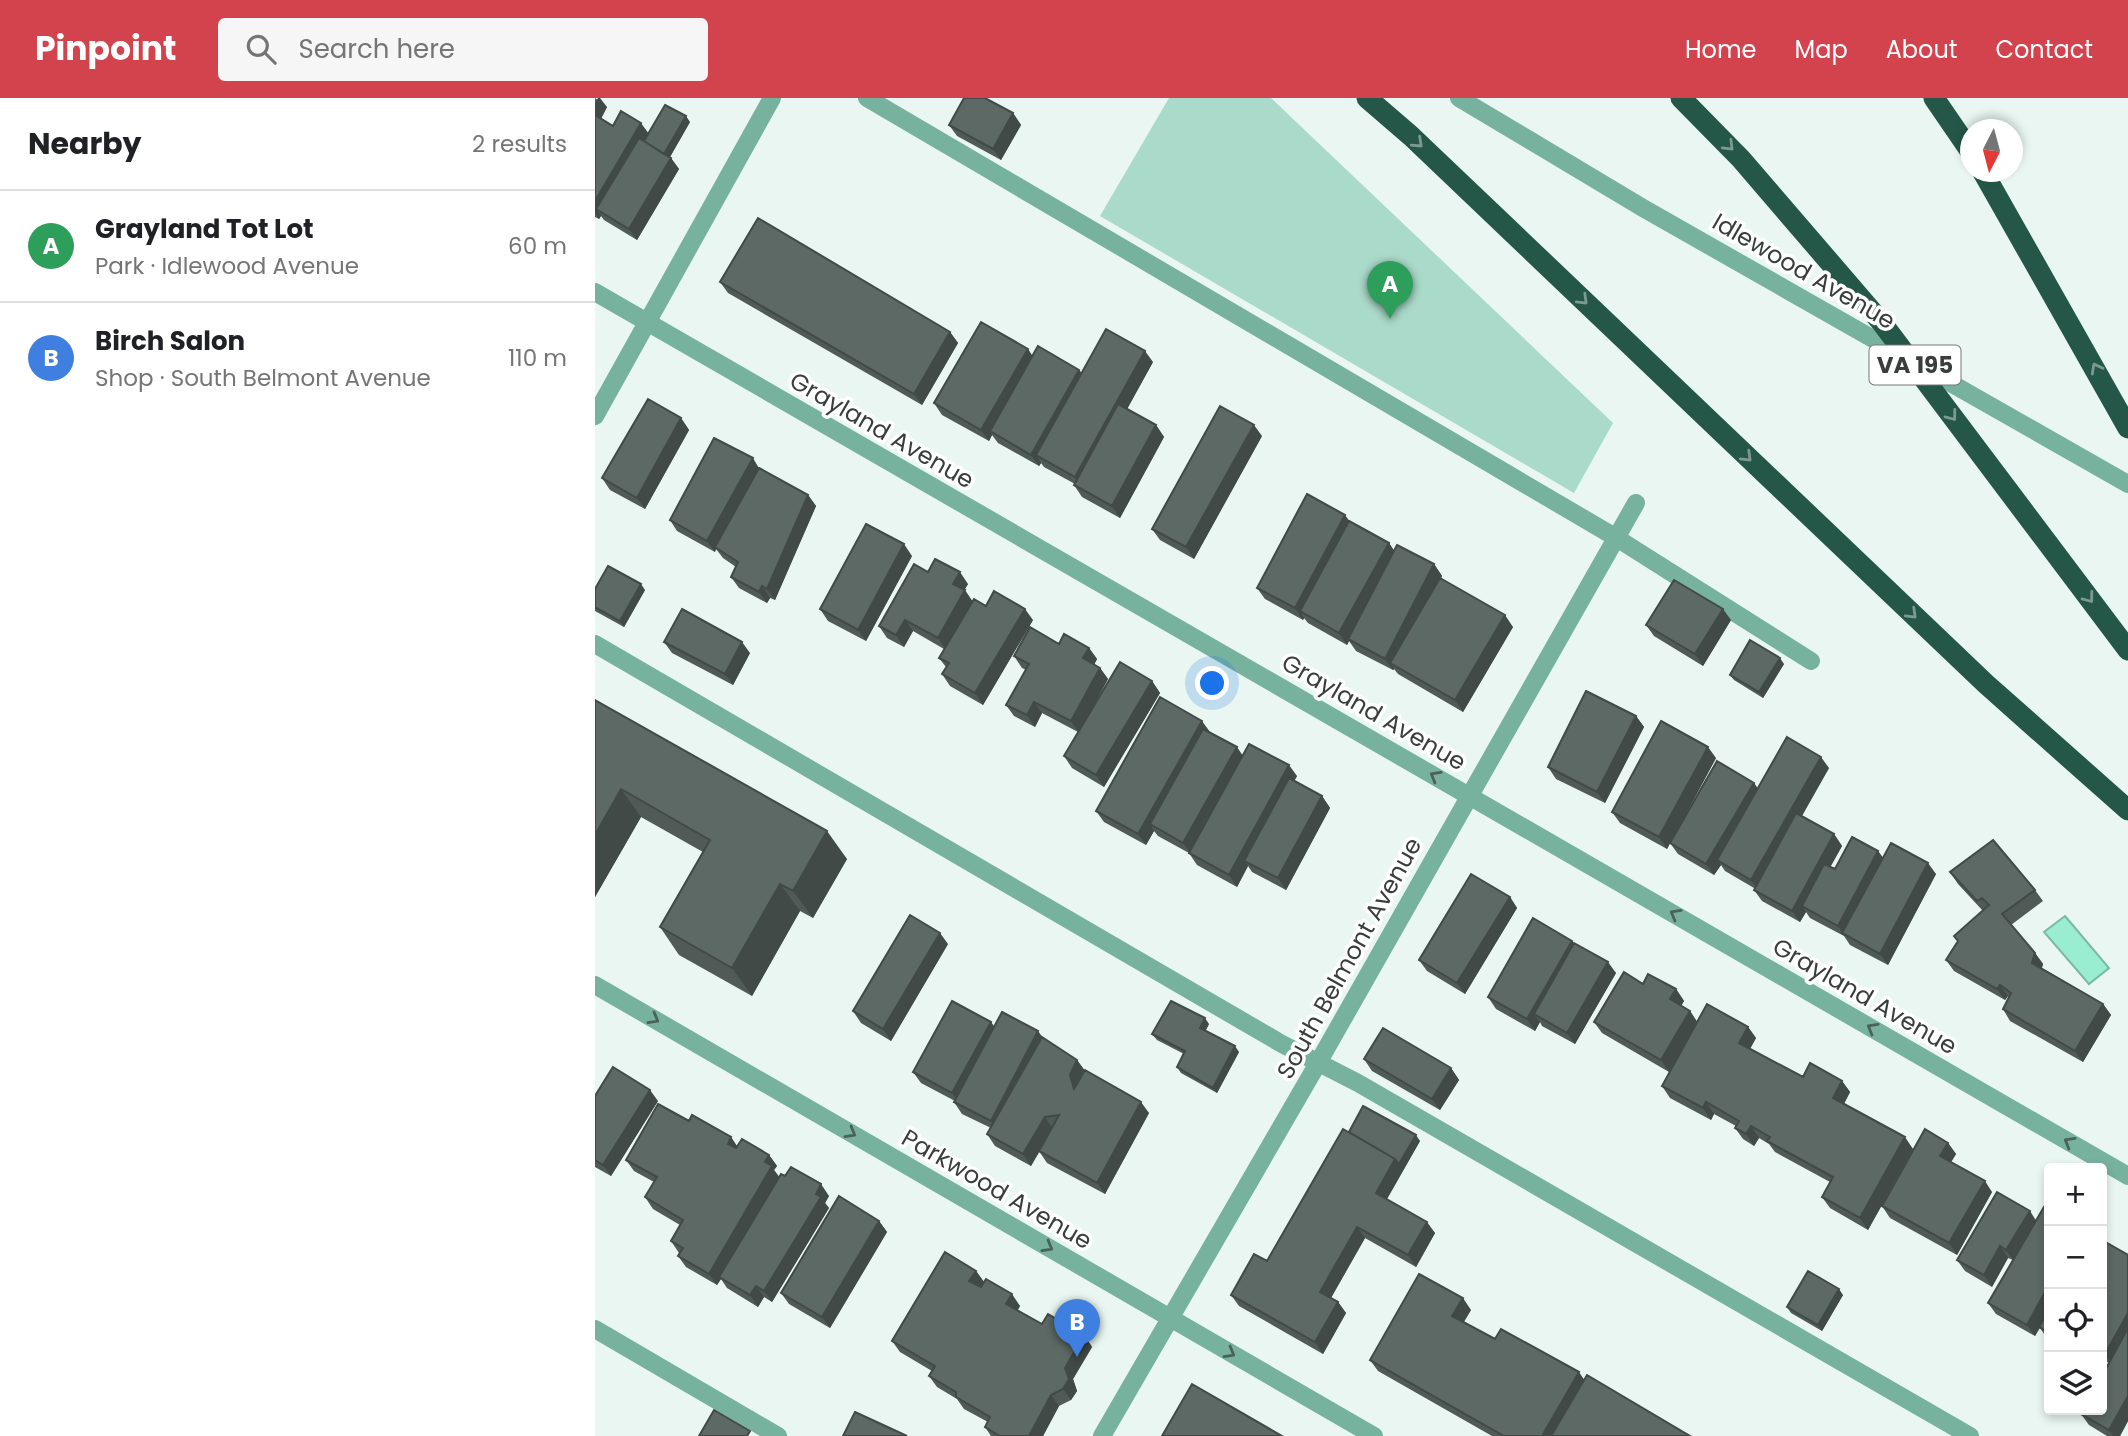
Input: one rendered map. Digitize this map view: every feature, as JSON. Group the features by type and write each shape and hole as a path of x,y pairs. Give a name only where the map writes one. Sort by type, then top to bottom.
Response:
{"highway":[{"path":"1367,98 1986,684 2128,810"},
{"name":"VA 195","path":"1681,98 1741,159 1882,323 2128,650"},
{"path":"1934,98 1960,136"},
{"path":"1989,182 2128,428"}],"street":[{"path":"595,416 772,98"},
{"path":"867,98 1615,537 1811,661"},
{"name":"Idlewood Avenue","path":"1458,98 1643,208 2128,484"},
{"name":"Grayland Avenue","path":"595,292 2128,1176"},
{"name":"South Belmont Avenue","path":"1102,1436 1318,1063 1636,503"},
{"path":"595,643 1270,1037 1359,1083 1970,1436"},
{"name":"Parkwood Avenue","path":"595,985 1374,1436"},
{"path":"595,1329 778,1436"}],"shaded area":[{"path":"1169,98 1271,98 1613,423 1574,493 1100,216"},
{"path":"2065,916 2109,968 2089,984 2044,932"}],"building":[{"path":"964,98 985,98 1013,113 993,149 949,125"},
{"path":"665,105 686,116 664,154 644,141"},
{"path":"621,111 641,123 595,201 595,115 613,126"},
{"path":"639,138 671,158 629,229 596,209"},
{"path":"758,218 950,332 914,394 720,282"},
{"path":"981,322 1028,349 981,430 934,403"},
{"path":"1106,329 1145,351 1075,477 1036,455"},
{"path":"1038,346 1079,370 1031,455 990,431"},
{"path":"648,399 681,418 637,498 602,478"},
{"path":"1118,404 1156,425 1112,506 1074,485"},
{"path":"1220,406 1254,425 1186,547 1152,529"},
{"path":"714,438 753,458 707,541 670,520"},
{"path":"759,468 808,495 767,589 762,586 759,592 731,577 738,562 715,547"},
{"path":"1307,494 1345,515 1295,608 1257,588"},
{"path":"1349,521 1389,543 1339,633 1300,611"},
{"path":"866,524 904,544 858,630 820,609"},
{"path":"1397,545 1434,564 1385,659 1348,639"},
{"path":"935,559 960,572 953,584 965,590 938,638 905,620 896,635 879,626 914,564 928,572"},
{"path":"608,566 641,584 620,621 595,607 595,589"},
{"path":"1440,578 1505,615 1455,700 1390,663"},
{"path":"1674,580 1723,609 1695,654 1646,625"},
{"path":"994,591 1025,609 975,693 942,674 949,663 939,658 974,599 986,606"},
{"path":"682,609 742,642 725,674 664,642"},
{"path":"1030,627 1059,644 1064,634 1089,648 1083,658 1100,668 1071,721 1034,702 1027,715 1006,705 1029,664 1014,656"},
{"path":"1750,640 1780,658 1759,692 1730,675"},
{"path":"1120,662 1152,681 1096,775 1064,756"},
{"path":"1586,691 1636,716 1597,792 1548,767"},
{"path":"1160,697 1202,721 1138,834 1096,811"},
{"path":"595,700 827,831 793,891 780,884 732,968 660,927 710,840 621,789 595,835"},
{"path":"1661,721 1708,747 1659,837 1612,812"},
{"path":"1203,729 1237,747 1183,843 1150,824"},
{"path":"1787,737 1821,757 1751,880 1717,860"},
{"path":"1249,744 1289,765 1229,875 1189,853"},
{"path":"1717,761 1754,783 1706,864 1670,843"},
{"path":"1289,778 1322,796 1278,878 1244,861"},
{"path":"1796,813 1834,834 1792,911 1754,890"},
{"path":"1852,837 1878,851 1838,926 1802,906 1824,864 1835,869"},
{"path":"1993,840 2035,890 2002,914 2035,953 2032,963 2103,1004 2075,1051 2003,1009 2011,993 2000,985 1997,989 1946,960 1958,941 1954,936 1989,905 1982,898 1977,901 1950,872"},
{"path":"1891,843 1928,863 1880,954 1842,933"},
{"path":"1471,874 1510,897 1457,983 1419,960"},
{"path":"910,915 940,933 883,1029 853,1011"},
{"path":"1533,918 1572,941 1527,1019 1488,997"},
{"path":"1574,943 1608,962 1567,1033 1534,1014"},
{"path":"1624,972 1643,984 1648,974 1676,989 1670,999 1690,1011 1661,1060 1594,1022"},
{"path":"952,1001 991,1022 952,1093 913,1072"},
{"path":"1171,1001 1205,1018 1200,1028 1235,1046 1213,1088 1177,1067 1185,1051 1152,1034"},
{"path":"1707,1004 1748,1027 1739,1043 1803,1077 1810,1063 1842,1081 1833,1098 1905,1137 1860,1218 1822,1197 1833,1177 1767,1141 1770,1137 1751,1126 1746,1134 1735,1128 1739,1121 1706,1102 1703,1108 1662,1086"},
{"path":"1002,1012 1038,1031 991,1121 954,1102"},
{"path":"1383,1028 1451,1068 1432,1099 1364,1059"},
{"path":"1042,1037 1077,1060 1070,1075 1074,1089 1085,1070 1141,1102 1097,1183 1039,1151 1059,1115 1045,1117 1023,1154 987,1134"},
{"path":"613,1067 650,1090 603,1165 595,1160 595,1096"},
{"path":"658,1104 689,1121 692,1115 731,1137 728,1144 736,1148 742,1139 769,1155 765,1162 772,1166 709,1274 678,1256 683,1248 671,1241 683,1220 645,1197 657,1177 626,1160"},
{"path":"1363,1106 1416,1135 1399,1164 1349,1132"},
{"path":"1343,1129 1395,1159 1376,1193 1427,1222 1408,1255 1357,1227 1320,1292 1338,1302 1315,1342 1231,1295 1254,1254 1267,1261"},
{"path":"1925,1129 1948,1143 1940,1156 1985,1181 1949,1243 1882,1206"},
{"path":"791,1167 821,1184 816,1194 821,1197 764,1291 756,1286 750,1295 719,1277 781,1174 785,1176"},
{"path":"1997,1192 2030,1211 2006,1250 2000,1246 1984,1275 1957,1260"},
{"path":"839,1196 879,1221 822,1317 781,1293"},
{"path":"2044,1207 2044,1294 2027,1325 1988,1303"},
{"path":"2107,1243 2128,1255 2128,1313 2107,1350"},
{"path":"945,1252 976,1271 969,1281 981,1287 986,1279 1012,1294 1006,1304 1042,1324 1048,1314 1084,1335 1065,1368 1069,1379 1063,1389 1051,1395 1029,1436 1000,1436 985,1427 990,1417 956,1397 956,1392 929,1376 935,1366 892,1341"},
{"path":"1808,1271 1839,1289 1818,1325 1787,1307"},
{"path":"1419,1274 1463,1298 1452,1316 1495,1339 1501,1329 1579,1372 1542,1436 1504,1436 1370,1360"},
{"path":"2128,1328 2128,1396 2109,1430 2083,1415 2107,1415 2107,1367"},
{"path":"1587,1375 1690,1436 1551,1436"},
{"path":"1192,1384 1282,1436 1162,1436"},
{"path":"714,1410 750,1431 747,1436 699,1436"},
{"path":"855,1412 907,1436 843,1436"}],"place":[{"name":"Grayland Tot Lot","path":"1390,319"},
{"name":"Birch Salon","path":"1077,1357"}]}
